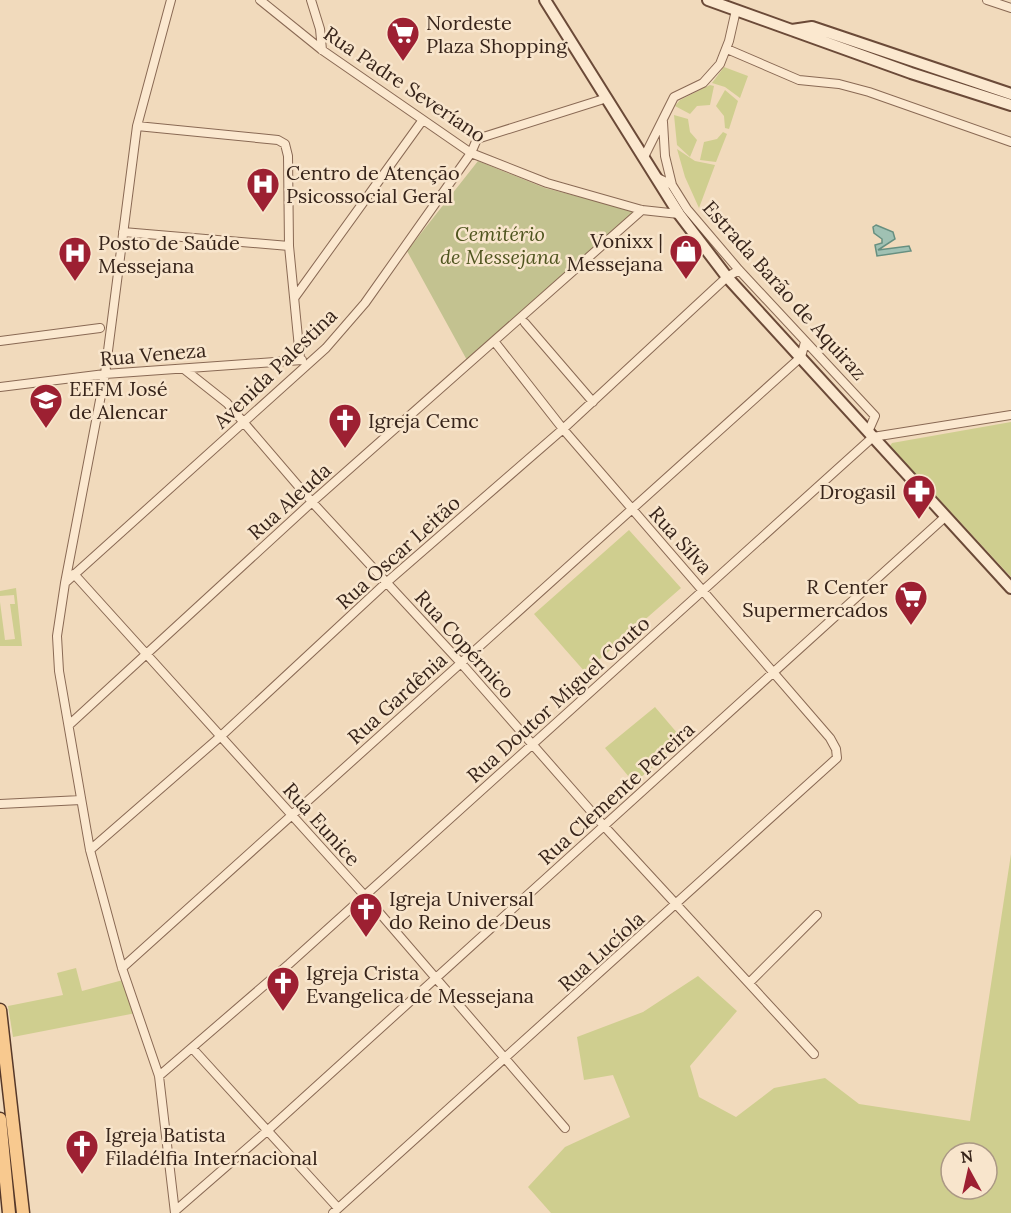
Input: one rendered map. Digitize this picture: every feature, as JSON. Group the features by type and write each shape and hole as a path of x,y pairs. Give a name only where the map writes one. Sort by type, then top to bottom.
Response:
{"main road":[{"path":"0,1010 4,1086 23,1213"},
{"path":"0,1119 9,1213"}],"street":[{"path":"171,0 137,126 105,374 57,636 59,671 90,850 122,968 159,1076 175,1212"},
{"name":"Rua Padre Severíano","path":"260,0 322,50 471,153 547,183 642,210 679,214"},
{"path":"311,0 320,29 322,50"},
{"name":"Estrada Barão de Aquiraz","path":"545,0 679,214 727,276 1011,588"},
{"path":"708,0 1011,105"},
{"path":"987,0 1011,8"},
{"path":"644,157 674,97 710,78 726,49 736,10"},
{"path":"792,30 812,27 1011,94"},
{"path":"726,49 799,80 839,84 868,92 1011,142"},
{"name":"Avenida Palestina","path":"65,583 307,365 365,303 471,153 477,140 607,98"},
{"path":"295,297 422,121"},
{"path":"663,122 665,156 672,185"},
{"path":"137,126 278,140 287,146 289,246 300,358 307,365"},
{"name":"Estrada Barão de Aquiraz","path":"656,177 672,185 703,228 739,270 875,416 870,435"},
{"name":"Rua Aleuda","path":"69,725 312,502 642,210"},
{"path":"690,228 703,228"},
{"path":"123,232 289,246"},
{"name":"Rua Oscar Leitão","path":"90,850 221,736 387,582 593,402 727,276 739,270"},
{"path":"772,326 775,308"},
{"path":"525,323 593,402"},
{"path":"0,341 100,328"},
{"name":"Rua Sílva","path":"494,341 563,429 830,738 836,749 836,761"},
{"path":"801,357 805,342"},
{"name":"Rua Gardênia","path":"122,968 801,357"},
{"name":"Rua Veneza","path":"0,387 105,374 300,358"},
{"name":"Rua Copérnico","path":"184,369 221,398 312,502 461,663 675,905 814,1054"},
{"path":"870,435 1011,415"},
{"name":"Rua Doutor Miguel Couto","path":"159,1076 194,1048 365,896 532,743 704,591 870,435"},
{"name":"Rua Clemente Pereira","path":"175,1212 945,518"},
{"name":"Rua Eunice","path":"74,574 290,816 365,896 565,1128"},
{"name":"Rua Lucíola","path":"335,1210 507,1059 836,761"},
{"path":"0,804 81,800"},
{"path":"748,983 816,915"},
{"path":"194,1048 335,1210"}],"shaded area":[{"path":"724,67 748,76 740,98 725,87 712,83"},
{"path":"710,85 714,86 710,105 697,106 690,114 675,106 680,100"},
{"path":"725,90 738,101 729,129 725,128 724,116 716,106"},
{"path":"674,115 688,119 690,132 697,140 690,157 677,145"},
{"path":"723,132 727,134 716,162 700,160 704,142 717,139"},
{"path":"677,149 695,161 715,165 699,208 685,177"},
{"path":"876,225 893,232 895,239 878,250 909,246 911,251 877,256 875,245 882,243 882,239 874,233 873,227"},
{"path":"1011,422 1011,577 890,446 892,443"},
{"path":"629,530 681,588 585,672 534,614"},
{"path":"16,588 22,646 0,646 0,602 5,640 15,639 10,604 15,604 14,595 0,596 0,591"},
{"path":"655,707 684,741 634,783 605,748"},
{"path":"1011,854 1011,1213 551,1213 528,1187 565,1147 630,1117 613,1075 584,1080 577,1037 643,1012 698,976 737,1011 690,1066 699,1097 736,1117 774,1088 825,1078 859,1104 970,1121"},
{"path":"76,968 82,991 123,980 136,1013 13,1037 8,1006 63,995 57,973"}],"green space":[{"name":"Cemitério de Messejana","path":"478,161 545,188 642,213 468,362 407,251"}],"place":[{"name":"Nordeste Plaza Shopping","path":"403,62"},
{"name":"Centro de Atenção Psicossocial Geral","path":"263,213"},
{"name":"Vonixx | Messejana","path":"686,280"},
{"name":"Posto de Saúde Messejana","path":"75,282"},
{"name":"EEFM José de Alencar","path":"46,429"},
{"name":"Igreja Cemc","path":"345,449"},
{"name":"Drogasil","path":"919,520"},
{"name":"R Center Supermercados","path":"911,626"},
{"name":"Igreja Universal do Reino de Deus","path":"366,938"},
{"name":"Igreja Crista Evangelica de Messejana","path":"283,1012"},
{"name":"Igreja Batista Filadélfia Internacional","path":"82,1175"}]}
